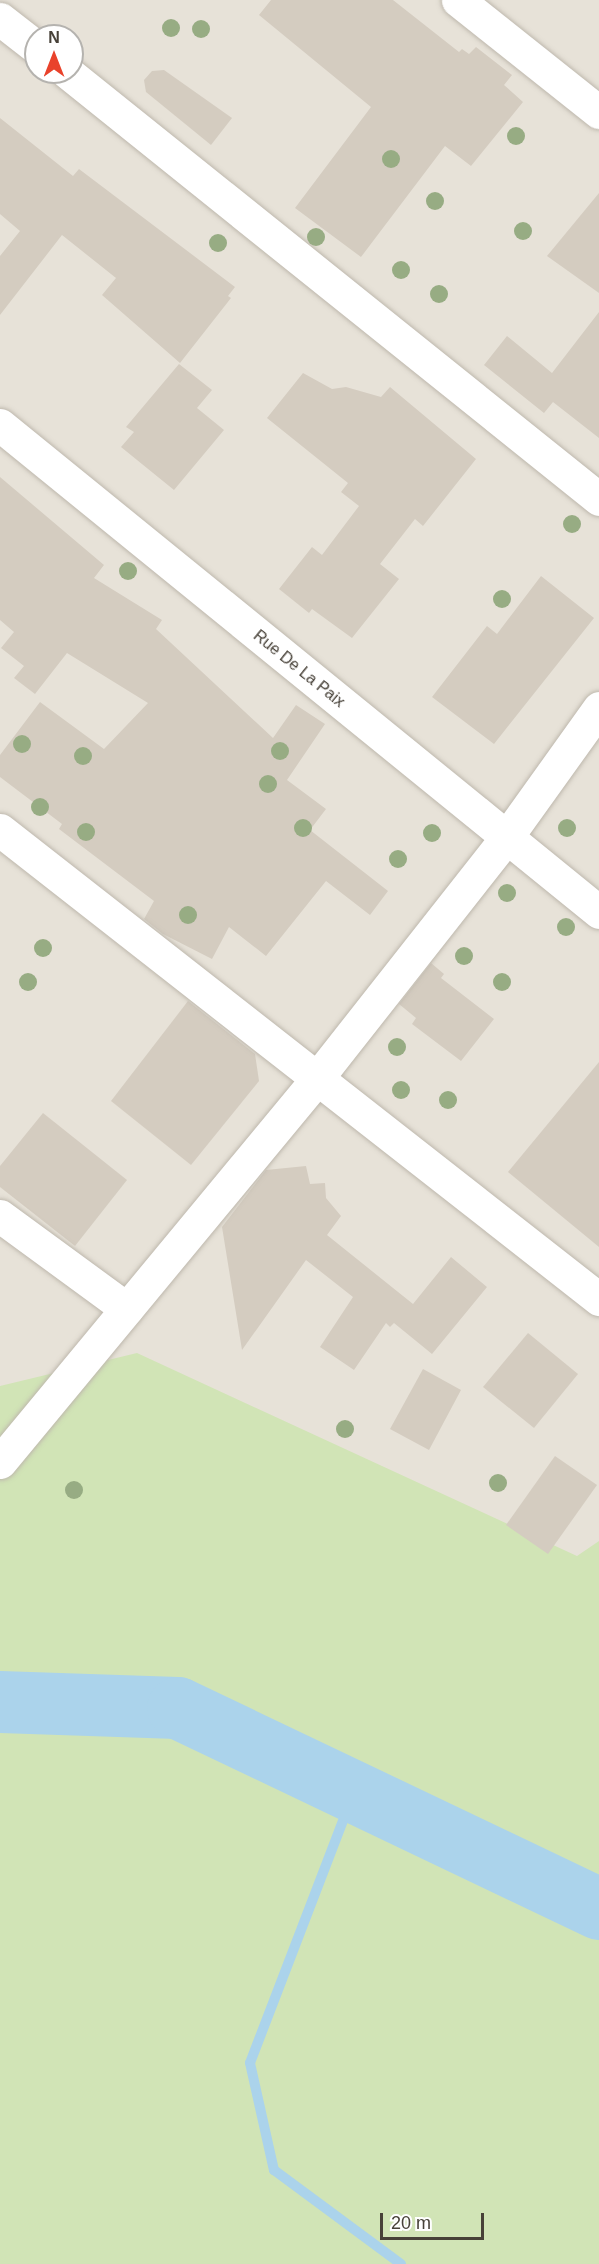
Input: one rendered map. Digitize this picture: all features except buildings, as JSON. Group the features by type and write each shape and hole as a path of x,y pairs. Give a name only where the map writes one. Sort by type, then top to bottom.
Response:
{"street":[{"path":"458,0 599,112"},
{"path":"0,18 24,37"},
{"path":"82,84 599,499"},
{"name":"Rue De La Paix","path":"0,425 599,912"},
{"path":"0,1462 318,1077 506,838 599,708"},
{"path":"0,831 318,1077 599,1299"},
{"path":"0,1216 127,1309"}],"shaded area":[{"path":"0,0 599,0 599,2264 0,2264"}],"green space":[{"path":"137,1353 577,1556 599,1541 599,2264 0,2264 0,1386"}],"waterway":[{"path":"0,1702 178,1708 599,1909"},
{"path":"354,1792 250,2063 274,2170 401,2264"}]}
